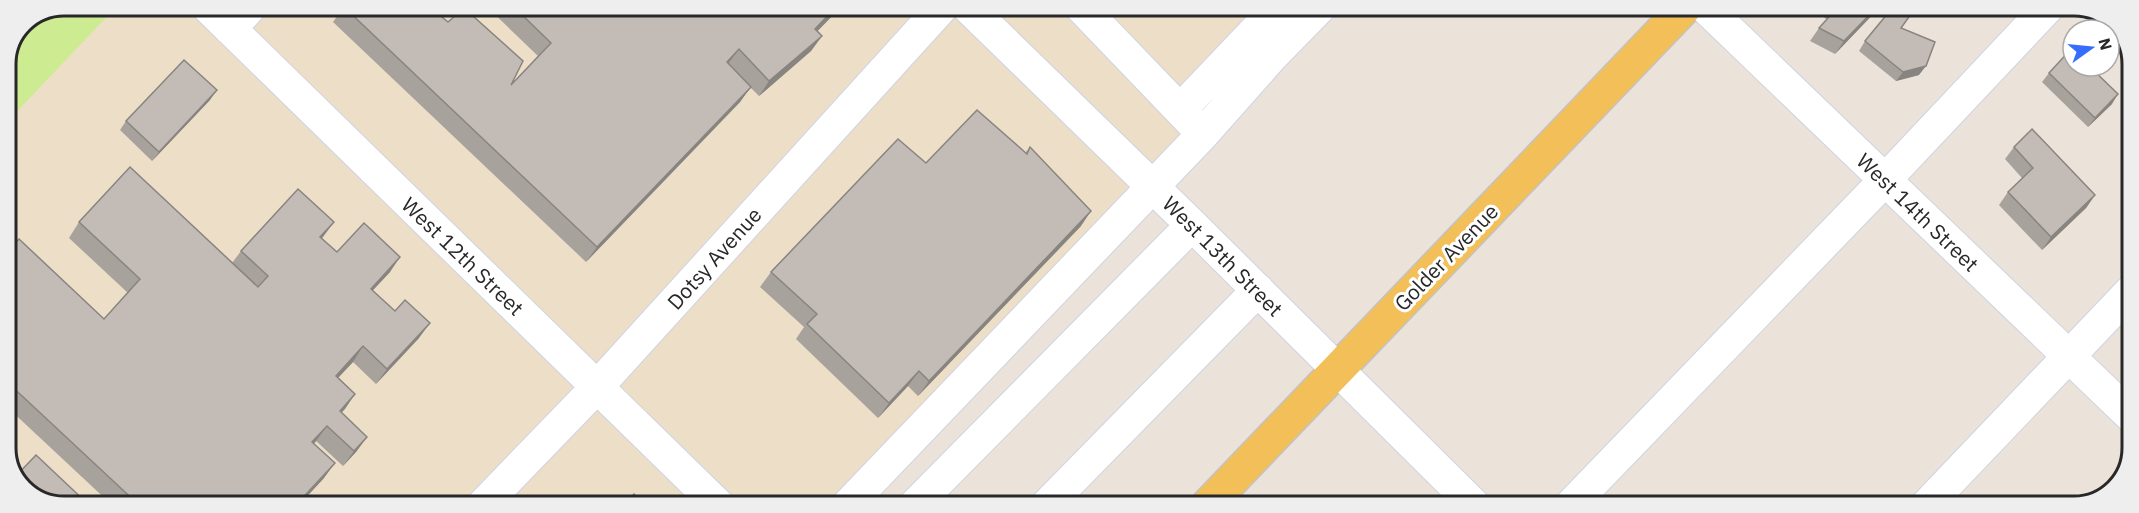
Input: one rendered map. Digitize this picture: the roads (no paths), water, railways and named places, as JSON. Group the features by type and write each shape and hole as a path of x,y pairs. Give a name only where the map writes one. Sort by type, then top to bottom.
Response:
{"main road":[{"name":"Golder Avenue","path":"1218,496 1676,16"}],"street":[{"name":"West 12th Street","path":"217,16 709,496"},
{"path":"230,29 242,16"},
{"name":"Dotsy Avenue","path":"492,496 597,387 933,16"},
{"name":"West 13th Street","path":"977,16 1465,496"},
{"path":"1090,16 1203,134"},
{"path":"857,496 1203,134 1262,45 1274,16"},
{"path":"1181,109 1262,45 1306,16"},
{"name":"West 14th Street","path":"1714,16 2122,407"},
{"path":"1580,496 1885,180 2040,16"},
{"path":"924,496 1192,225"},
{"path":"1056,496 1257,290"},
{"path":"1936,496 2122,301"}]}
